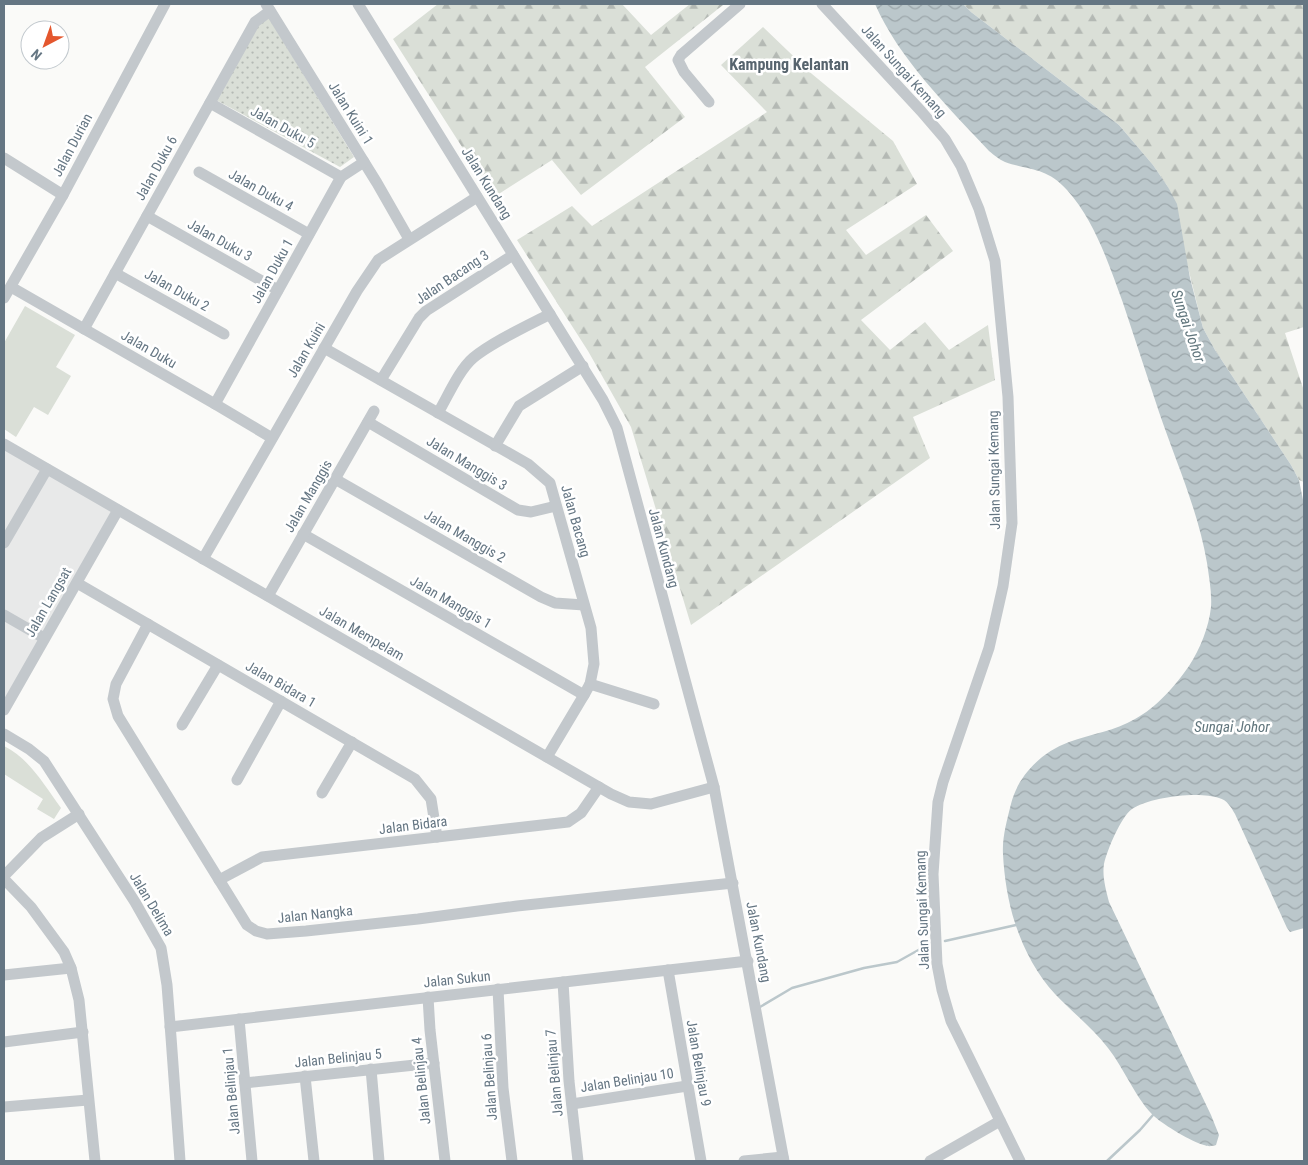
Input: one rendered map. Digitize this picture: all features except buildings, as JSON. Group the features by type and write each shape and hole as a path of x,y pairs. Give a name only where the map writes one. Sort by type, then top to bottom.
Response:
{"street":[{"name":"Jalan Durian","path":"4,298 63,195 164,4"},
{"name":"Jalan Kundang","path":"358,4 603,400 617,428 714,787 748,961 783,1159"},
{"path":"709,102 684,72 678,60 681,55 740,4"},
{"name":"Jalan Sungai Kemang","path":"822,4 922,111 944,139 961,166 979,208 995,261 1008,397 1012,523 1003,586 989,648 942,782 938,802 933,874 937,964 951,1021 1020,1161"},
{"name":"Jalan Duku 6","path":"84,329 255,22 268,7"},
{"name":"Jalan Kuini 1","path":"268,7 410,240"},
{"name":"Jalan Duku 5","path":"210,103 341,177"},
{"path":"4,158 63,195"},
{"name":"Jalan Duku 1","path":"215,404 341,177 364,162"},
{"name":"Jalan Duku 4","path":"198,172 310,234"},
{"name":"Jalan Kuini","path":"203,559 357,291 378,260 477,197"},
{"name":"Jalan Duku 3","path":"147,216 278,290"},
{"name":"Jalan Bacang 3","path":"381,380 419,318 426,311 514,255"},
{"name":"Jalan Duku 2","path":"115,273 224,334"},
{"name":"Jalan Duku","path":"10,287 272,438"},
{"path":"438,413 464,368 472,359 550,314"},
{"name":"Jalan Bacang","path":"324,348 528,464 550,483 591,628 594,664 590,684 547,757"},
{"path":"495,446 519,406 582,366"},
{"name":"Jalan Manggis","path":"268,596 374,411"},
{"name":"Jalan Manggis 3","path":"368,422 512,507 531,512 556,506"},
{"name":"Jalan Mempelam","path":"4,444 547,757 629,802 652,804 714,787"},
{"path":"4,543 47,469"},
{"name":"Jalan Manggis 2","path":"335,479 541,597 555,603 584,605"},
{"name":"Jalan Langsat","path":"4,710 118,510"},
{"name":"Jalan Manggis 1","path":"304,534 584,695"},
{"name":"Jalan Bidara 1","path":"77,582 415,779 431,799 437,837"},
{"path":"4,615 44,638"},
{"name":"Jalan Nangka","path":"148,624 116,684 113,699 118,716 247,925 256,932 267,934 418,919 733,882"},
{"path":"182,725 218,665"},
{"path":"590,684 654,704"},
{"path":"237,780 282,701"},
{"name":"Jalan Delima","path":"4,734 29,749 44,761 156,937 161,948 167,985 180,1161"},
{"path":"322,792 352,742"},
{"name":"Jalan Bidara","path":"220,880 262,857 568,822 581,814 600,787"},
{"path":"79,814 41,838 4,878 31,907 64,952 71,968 79,1000 95,1161"},
{"name":"Jalan Sukun","path":"170,1027 748,961"},
{"path":"4,975 71,968"},
{"name":"Jalan Belinjau 9","path":"668,970 701,1161"},
{"name":"Jalan Belinjau 7","path":"563,982 578,1161"},
{"name":"Jalan Belinjau 6","path":"498,989 503,1088 512,1161"},
{"name":"Jalan Belinjau 4","path":"428,997 445,1161"},
{"name":"Jalan Belinjau 1","path":"239,1019 252,1161"},
{"path":"4,1042 82,1032"},
{"name":"Jalan Belinjau 5","path":"245,1083 434,1063"},
{"path":"371,1069 379,1161"},
{"path":"305,1076 314,1161"},
{"name":"Jalan Belinjau 10","path":"572,1104 687,1086"},
{"path":"4,1107 88,1100"},
{"path":"930,1161 1000,1121"},
{"path":"744,1161 783,1159"}],"shaded area":[{"path":"4,440 122,509 4,715"}],"green space":[{"path":"438,4 622,4 651,35 690,4 723,5 645,67 685,117 581,195 552,160 494,197 393,39"},
{"path":"963,4 1304,4 1304,327 1285,333 1304,391 1304,482 1299,480 1215,350 1203,328 1168,187 1153,165 1119,125"},
{"path":"269,18 354,157 340,167 216,100 258,25"},
{"path":"763,27 812,74 893,141 917,184 846,230 866,255 926,215 953,251 861,320 890,350 925,322 949,350 988,325 995,380 913,417 930,458 691,625 631,427 588,351 517,240 572,206 592,226 767,112 721,65"},
{"path":"25,306 75,335 56,367 71,376 48,415 34,407 16,437 4,429 4,343"},
{"path":"4,746 29,765 61,808 54,819 37,809 43,799 4,774"}],"water":[{"name":"Sungai Johor","path":"875,4 963,4 1119,125 1153,165 1177,204 1190,278 1203,328 1215,350 1299,480 1304,505 1304,928 1290,932 1287,928 1235,814 1227,802 1219,798 1200,795 1175,796 1150,801 1132,809 1123,819 1115,834 1104,864 1104,878 1109,902 1211,1115 1219,1135 1216,1145 1207,1146 1199,1143 1171,1129 1155,1117 1142,1102 1114,1056 1102,1041 1055,994 1042,978 1026,951 1015,923 1007,889 1003,854 1005,829 1014,793 1032,766 1059,746 1119,727 1143,714 1172,688 1193,659 1206,630 1211,607 1207,563 1198,524 1118,289 1107,259 1086,215 1067,190 1052,177 1045,173 1005,162 989,151 911,63 897,44"}],"waterway":[{"path":"945,941 1016,925"},
{"path":"760,1007 792,988 864,968 897,962 922,948"},
{"path":"1107,1161 1153,1115"}],"district":[{"name":"Kampung Kelantan","path":"789,64"}]}
